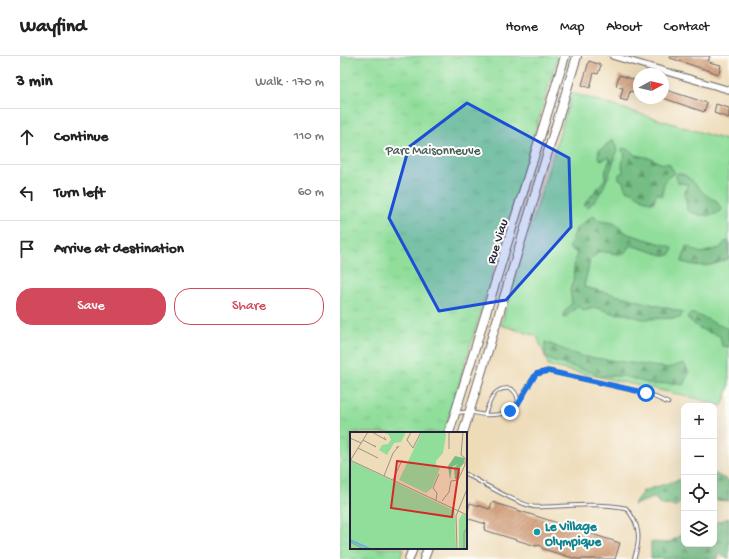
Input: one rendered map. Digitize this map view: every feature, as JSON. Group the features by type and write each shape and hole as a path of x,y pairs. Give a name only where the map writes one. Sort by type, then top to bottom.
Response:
{"main road":[{"name":"Rue Viau","path":"449,432 565,56"},
{"name":"Rue Viau","path":"463,432 577,56"},
{"path":"409,559 413,549"},
{"path":"424,559 428,549"}],"street":[{"path":"613,56 729,90"}],"lane":[{"path":"455,414 470,410 485,415 502,414 510,411 518,404 536,374 554,371 646,393 668,403"},
{"path":"485,415 492,395 502,389 507,388 515,392 518,396 518,404"},
{"path":"467,475 534,507 594,504 612,505 626,508 638,528 638,546 634,559"}],"highlighted area":[{"path":"467,103 569,158 571,227 506,300 439,311 389,218 409,147"}],"green space":[{"name":"Parc Maisonneuve","path":"340,56 558,56 444,432 350,432 350,549 404,549 400,559 340,559"},
{"path":"572,93 729,141 729,386 722,406 717,405 717,403 712,403 687,396 549,366 537,336 501,325"},
{"path":"613,139 617,150 606,182 598,197 587,208 584,205 605,179 606,169 610,160 609,157 601,160 598,157 599,150"},
{"path":"623,148 630,150 635,155 651,158 660,163 669,164 675,173 668,177 664,183 662,196 657,193 653,203 626,190 622,180 619,179 619,174 623,173 622,165 625,153 621,150"},
{"path":"677,173 687,177 706,195 716,200 722,210 718,213 705,215 695,214 687,210 684,194 688,184 678,183 676,177"},
{"path":"593,216 601,221 614,223 628,234 669,246 673,249 670,255 663,255 630,245 623,255 600,251 590,260 584,287 683,312 680,318 642,319 626,314 616,314 593,307 584,310 578,306 564,318 564,312 572,303 570,290 573,281 577,253 569,248 576,229"},
{"path":"726,241 729,242 729,258 706,266 682,262 686,246 701,253 720,248"},
{"path":"690,313 729,329 729,347 722,346 720,336 702,330 695,325 687,317"},
{"path":"545,342 580,356 667,368 684,363 689,373 683,385 668,383 653,385 624,376 598,376 592,372 552,361 545,357"},
{"path":"717,475 729,481 729,501 717,500"},
{"path":"681,479 681,502 677,506 662,505 654,498 633,505 643,491"},
{"path":"729,518 729,559 718,553 718,559 651,559 651,542 668,543 681,535 681,547 717,547 717,522"}],"building":[{"path":"670,56 710,56 708,62 721,65 719,74 670,58"},
{"path":"589,61 601,65 598,74 594,73 590,88 582,85"},
{"path":"619,75 633,79 633,92 630,91 627,101 620,99 623,88 616,86"},
{"path":"669,91 707,103 704,112 669,100"},
{"path":"716,104 729,108 729,118 714,113"},
{"name":"Le Village Olympique","path":"492,502 620,543 615,559 576,559 543,549 540,545 536,546 484,530 486,524 467,518 470,503 490,509"}],"place":[{"name":"Le Village Olympique","path":"537,532"}],"route":[{"path":"510,411 518,404 536,374 548,371 554,371 646,393"}]}
